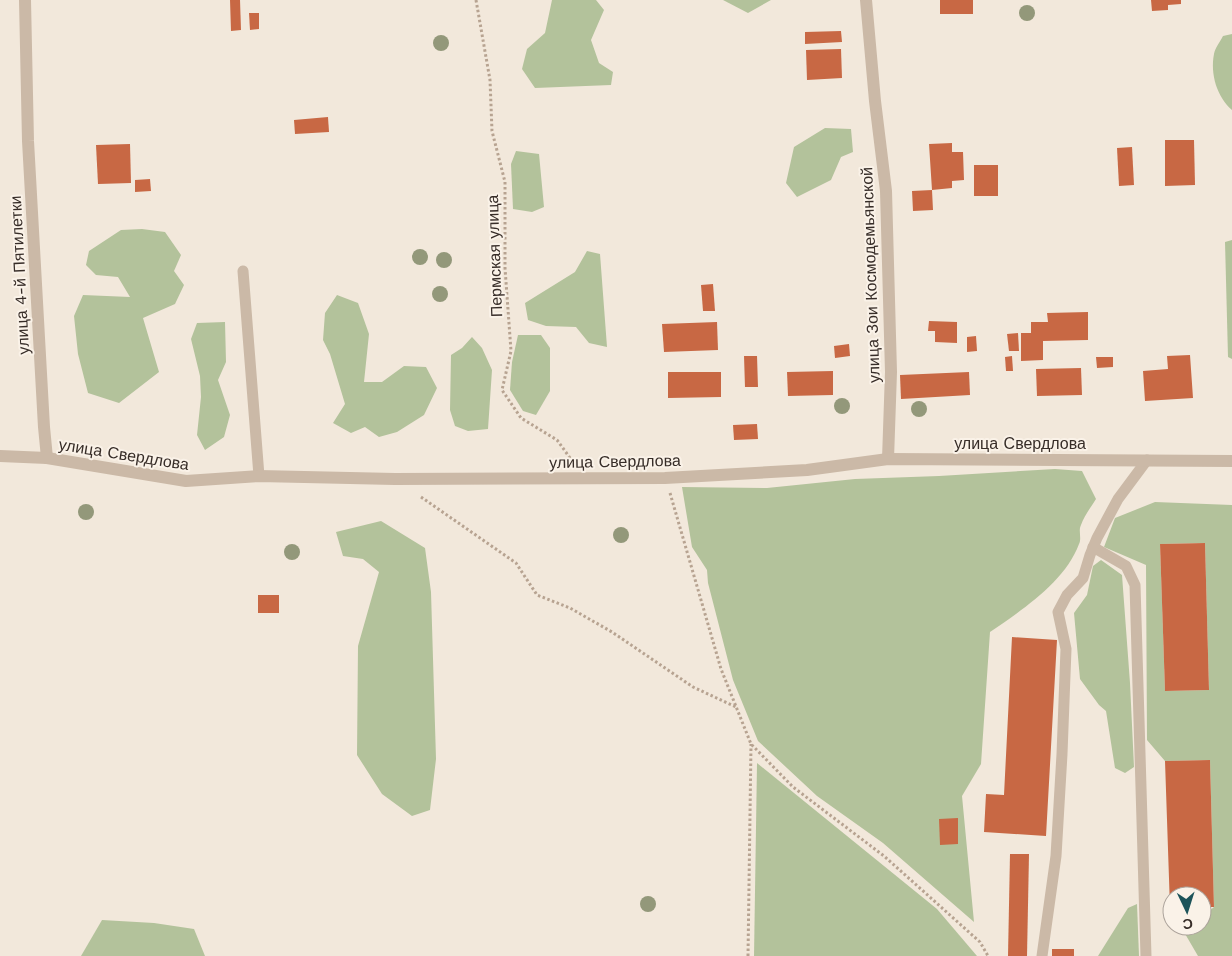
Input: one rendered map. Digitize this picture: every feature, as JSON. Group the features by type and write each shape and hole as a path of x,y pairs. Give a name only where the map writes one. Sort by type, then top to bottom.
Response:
{"street":[{"name":"улица 4-й Пятилетки","path":"25,0 28,141 44,427 48,458"},
{"name":"улица Зои Космодемьянской","path":"866,0 875,101 886,191 891,372 888,459"},
{"name":"улица Свердлова","path":"0,456 48,458 186,481 259,476 395,479 665,478 807,470 888,459 1232,461"}],"lane":[{"path":"243,271 259,476"},
{"path":"1042,956 1056,856 1062,754 1066,649 1058,612 1067,595 1083,578 1093,547 1118,499 1147,460"},
{"path":"1093,547 1126,566 1135,585 1146,956"}],"path":[{"name":"Пермская улица","path":"476,0 490,80 492,131 505,182 505,268 511,351 502,390 521,418 557,440 586,478"},
{"path":"665,478 721,669 751,744 748,956"},
{"path":"418,495 516,563 537,595 570,608 612,632 693,687 737,707"},
{"path":"751,744 793,787 891,862 980,942 988,956"}],"green space":[{"path":"552,0 596,0 604,10 591,40 599,63 613,72 611,85 535,88 522,69 527,49 545,33"},
{"path":"723,0 771,0 748,13"},
{"path":"1232,34 1232,110 1222,99 1216,85 1213,62 1215,50 1223,36"},
{"path":"825,128 851,129 853,152 841,157 831,180 797,197 786,183 794,147"},
{"path":"516,151 539,154 544,207 532,212 513,209 511,164"},
{"path":"142,229 165,232 181,255 174,271 184,285 175,304 143,318 159,372 119,403 88,393 78,354 74,316 83,295 130,297 118,277 96,275 86,265 89,251 121,230"},
{"path":"1232,240 1232,359 1228,357 1225,242"},
{"path":"587,251 600,254 607,347 589,343 576,327 546,326 528,320 525,303 575,272"},
{"path":"337,295 358,303 369,334 364,382 382,382 404,366 426,367 437,388 424,415 397,432 379,437 365,427 351,433 333,423 345,404 330,354 323,340 325,313"},
{"path":"225,322 226,362 218,380 230,415 224,437 205,450 197,435 201,397 200,376 191,339 197,323"},
{"path":"518,335 541,335 550,348 550,391 536,415 523,411 510,390 512,362"},
{"path":"472,337 482,348 492,370 488,429 468,431 455,426 450,410 451,355 462,348"},
{"path":"1055,469 1082,471 1096,499 1082,522 1079,544 1064,571 1029,605 990,632 981,764 962,796 974,922 883,843 817,796 758,741 733,680 708,583 707,570 692,547 682,487 767,488 855,479"},
{"path":"1155,502 1232,505 1232,956 1198,956 1186,936 1212,936 1212,909 1214,907 1210,760 1165,761 1147,740 1146,565 1104,547 1115,518","holes":["1205,543 1209,690 1165,691 1160,544"]},
{"path":"381,521 425,548 431,592 436,759 430,810 412,816 382,794 357,755 358,646 379,572 363,559 343,556 336,532"},
{"path":"1101,560 1122,575 1134,767 1125,773 1115,768 1106,711 1099,705 1080,679 1074,613 1087,595 1093,566"},
{"path":"757,763 937,909 977,956 754,956"},
{"path":"1137,904 1139,956 1098,956 1128,908"},
{"path":"102,920 154,923 194,929 205,956 81,956"}],"building":[{"path":"230,0 240,0 241,30 231,31"},
{"path":"940,0 973,0 973,14 940,14"},
{"path":"1151,0 1181,0 1181,4 1168,5 1168,10 1152,11"},
{"path":"249,13 259,13 259,29 250,30"},
{"path":"841,31 842,42 805,44 805,32"},
{"path":"841,49 842,78 807,80 806,50"},
{"path":"328,117 329,132 295,134 294,120"},
{"path":"1165,140 1194,140 1195,185 1165,186"},
{"path":"952,143 952,152 963,152 964,180 952,181 952,188 932,190 929,144"},
{"path":"130,144 131,183 98,184 96,145"},
{"path":"1132,147 1134,185 1119,186 1117,148"},
{"path":"974,165 998,165 998,196 974,196"},
{"path":"150,179 151,191 135,192 135,180"},
{"path":"932,190 933,210 913,211 912,191"},
{"path":"713,284 715,311 703,311 701,285"},
{"path":"1088,312 1088,340 1043,341 1043,360 1021,361 1021,333 1031,333 1031,322 1048,322 1047,313"},
{"path":"929,321 957,322 957,343 935,342 935,331 928,331"},
{"path":"717,322 718,350 664,352 662,324"},
{"path":"1018,333 1019,351 1009,351 1007,334"},
{"path":"976,336 977,351 967,352 967,337"},
{"path":"849,344 850,356 835,358 834,346"},
{"path":"1190,355 1193,398 1145,401 1143,371 1168,369 1167,356"},
{"path":"744,356 757,356 758,387 745,387"},
{"path":"1012,356 1013,371 1006,371 1005,357"},
{"path":"1096,357 1113,357 1113,367 1097,368"},
{"path":"1081,368 1082,395 1037,396 1036,369"},
{"path":"833,371 833,395 788,396 787,372"},
{"path":"668,372 721,372 721,397 668,398"},
{"path":"969,372 970,395 901,399 900,375"},
{"path":"757,424 758,439 734,440 733,425"},
{"path":"1205,543 1209,690 1165,691 1160,544"},
{"path":"258,595 279,595 279,613 258,613"},
{"path":"1012,637 1057,640 1046,836 984,832 986,794 1004,795"},
{"path":"1210,760 1214,907 1212,907 1212,886 1169,886 1165,761"},
{"path":"958,818 958,844 940,845 939,819"},
{"path":"1010,854 1029,854 1027,956 1008,956"},
{"path":"1052,949 1074,949 1074,956 1052,956"}]}
